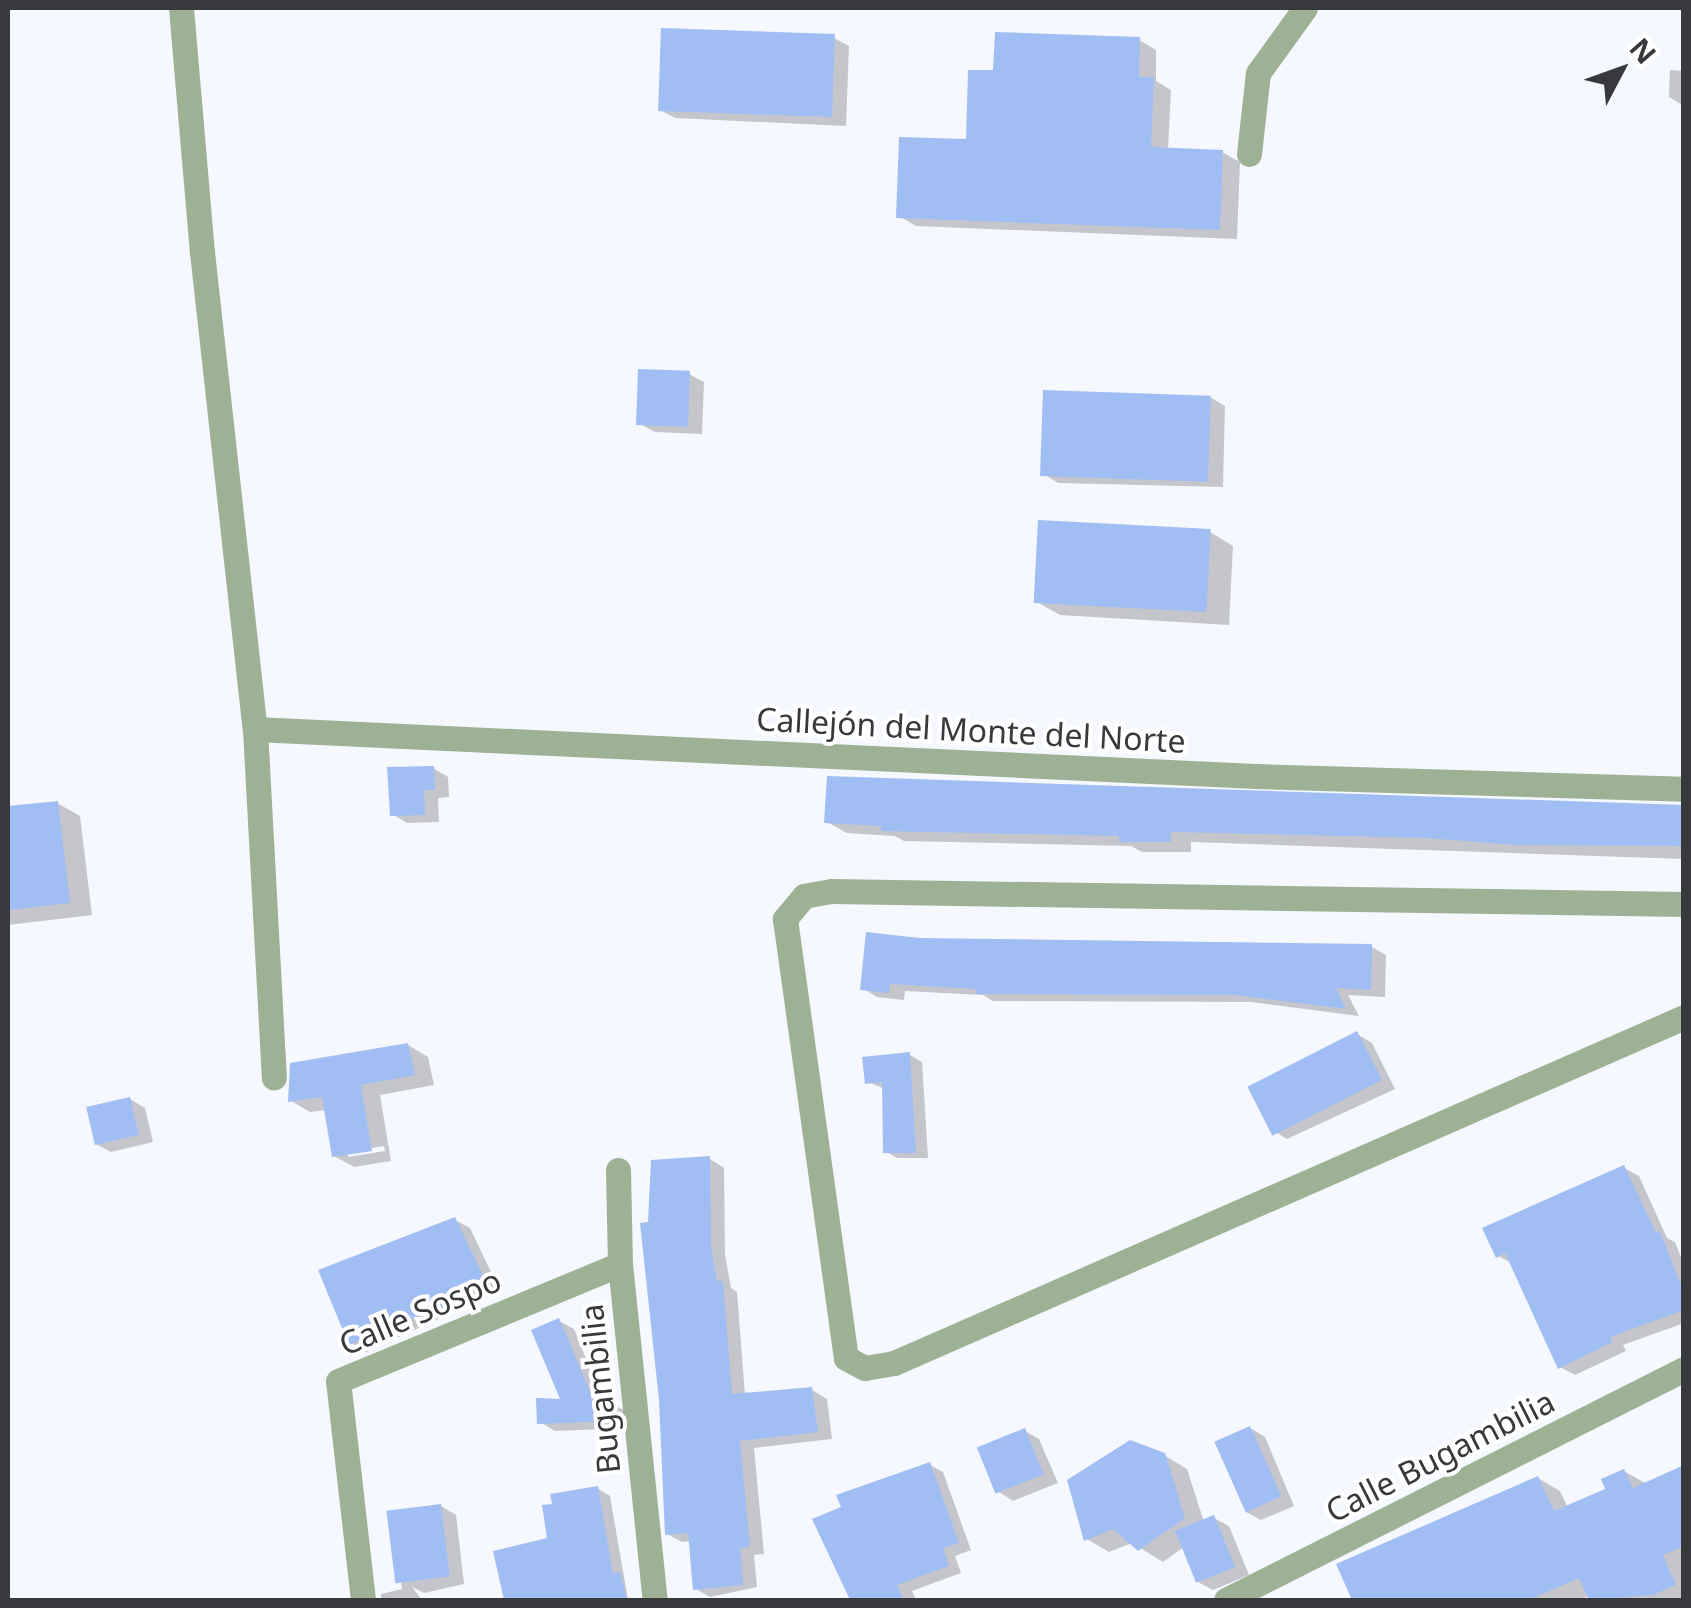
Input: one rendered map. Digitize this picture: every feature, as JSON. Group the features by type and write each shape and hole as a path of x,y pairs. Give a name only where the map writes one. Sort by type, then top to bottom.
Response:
{"street":[{"path":"181,8 202,252 255,729 274,1077"},
{"path":"1250,154 1258,73 1304,8"},
{"name":"Callejón del Monte del Norte","path":"255,729 1256,776 1684,789"},
{"path":"1684,904 830,891 804,896 785,920 846,1358 866,1368 894,1363 1684,1018"},
{"name":"Bugambilia","path":"618,1170 620,1264 655,1600"},
{"name":"Calle Sospo","path":"363,1600 338,1381 620,1264"},
{"name":"Calle Bugambilia","path":"1226,1600 1684,1368"}],"building":[{"path":"661,28 835,34 832,117 658,111"},
{"path":"995,32 1140,37 1139,77 1154,77 1151,147 1223,150 1220,230 896,218 899,137 966,139 968,70 993,70"},
{"path":"638,369 690,371 688,427 636,425"},
{"path":"1043,390 1211,396 1208,482 1040,476"},
{"path":"1038,520 1211,529 1206,612 1034,603"},
{"path":"434,766 435,790 424,790 425,815 390,816 387,767"},
{"path":"827,776 1684,805 1684,846 1514,845 1427,838 1171,832 1171,842 1119,842 1119,836 881,831 881,826 824,823"},
{"path":"58,801 70,903 8,910 8,806"},
{"path":"866,932 920,938 1372,944 1371,990 1336,988 1346,1009 1234,995 976,994 976,989 890,984 889,993 860,990"},
{"path":"1357,1031 1382,1080 1272,1136 1247,1087"},
{"path":"408,1043 415,1075 361,1085 372,1151 332,1157 322,1097 288,1102 290,1063"},
{"path":"910,1052 916,1153 883,1153 882,1082 865,1084 862,1057"},
{"path":"130,1097 139,1135 95,1145 86,1107"},
{"path":"710,1156 711,1246 717,1281 723,1281 732,1394 812,1387 818,1432 740,1441 750,1547 740,1548 743,1585 693,1590 688,1533 665,1535 659,1400 640,1223 648,1222 651,1160"},
{"path":"1624,1165 1656,1233 1660,1231 1684,1293 1684,1310 1610,1337 1613,1342 1558,1369 1505,1253 1496,1258 1482,1228"},
{"path":"455,1217 486,1282 461,1298 349,1345 318,1270"},
{"path":"559,1318 592,1396 606,1396 606,1401 615,1402 615,1421 537,1424 536,1398 560,1399 531,1330"},
{"path":"1250,1426 1281,1496 1246,1512 1214,1442"},
{"path":"1025,1428 1044,1474 996,1494 977,1447"},
{"path":"1130,1440 1165,1453 1185,1518 1138,1551 1113,1529 1084,1541 1067,1480"},
{"path":"930,1462 959,1543 943,1548 949,1566 897,1585 904,1600 850,1600 812,1519 841,1507 836,1495"},
{"path":"1684,1465 1684,1546 1663,1555 1676,1585 1653,1595 1589,1600 1579,1578 1529,1600 1352,1600 1336,1564 1538,1476 1554,1511 1605,1489 1601,1479 1624,1469 1633,1488"},
{"path":"598,1486 613,1573 620,1572 627,1600 504,1600 493,1551 547,1538 542,1505 552,1504 550,1494"},
{"path":"441,1504 450,1576 395,1583 386,1511"},
{"path":"1214,1515 1235,1567 1196,1583 1175,1531"}]}
